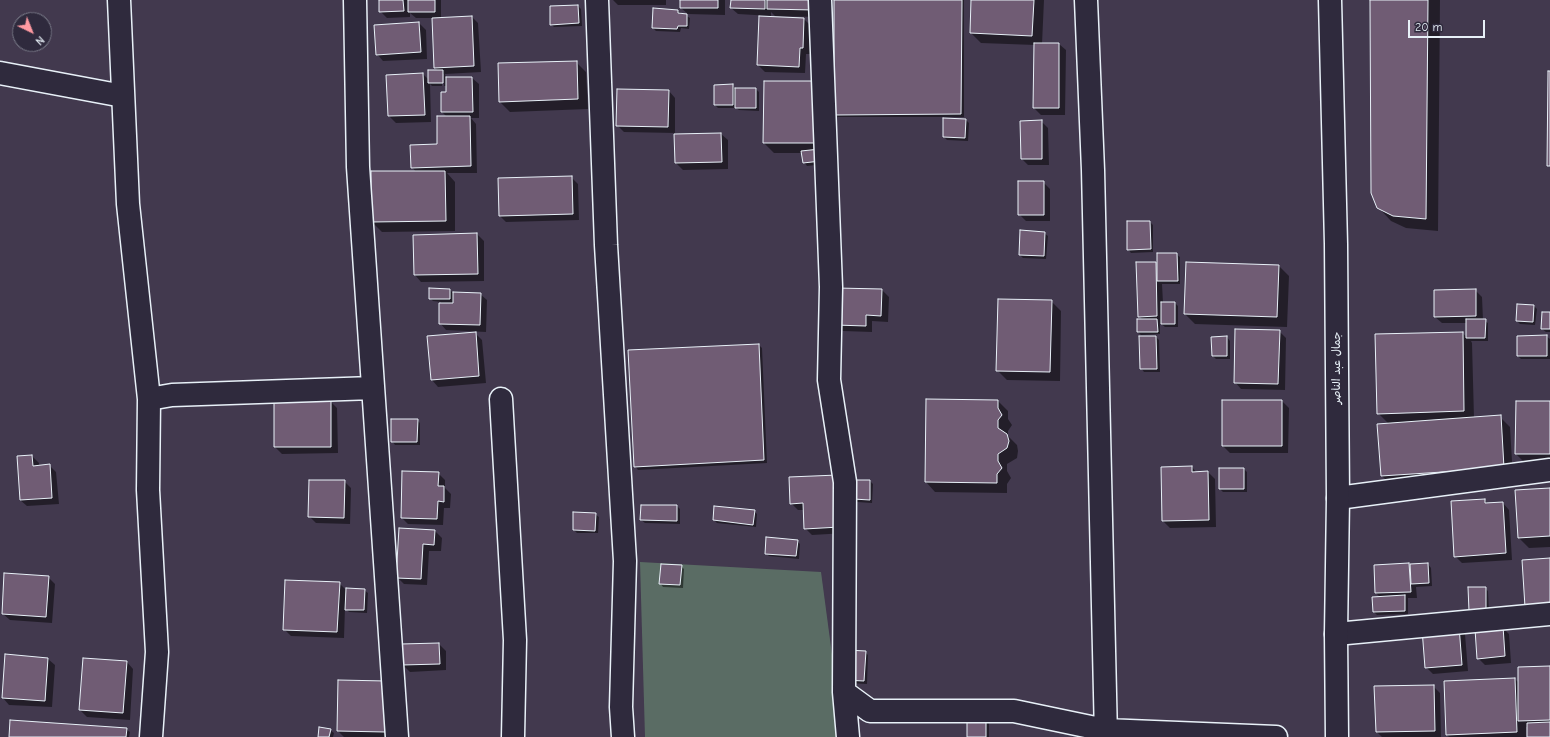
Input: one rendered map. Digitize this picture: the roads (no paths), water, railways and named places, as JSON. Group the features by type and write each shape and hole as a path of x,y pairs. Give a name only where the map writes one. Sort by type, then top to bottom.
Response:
{"main road":[{"path":"119,0 128,204 149,399 148,490 157,652 151,737"},
{"path":"355,0 358,167 397,737"},
{"path":"597,0 606,245 625,561 621,708 623,737"},
{"path":"820,0 831,287 829,380 845,482 844,692 848,737"},
{"path":"1086,0 1093,170 1106,733"},
{"name":"جمال عبد الناصر","path":"1330,0 1335,236 1338,498 1336,634 1337,737"},
{"path":"0,73 123,96"},
{"path":"149,399 172,396 373,388"},
{"path":"501,400 515,640 513,737"},
{"path":"1338,498 1550,470"},
{"path":"1336,634 1550,614"},
{"path":"844,692 870,711 1014,711 1106,733 1276,737"}]}
